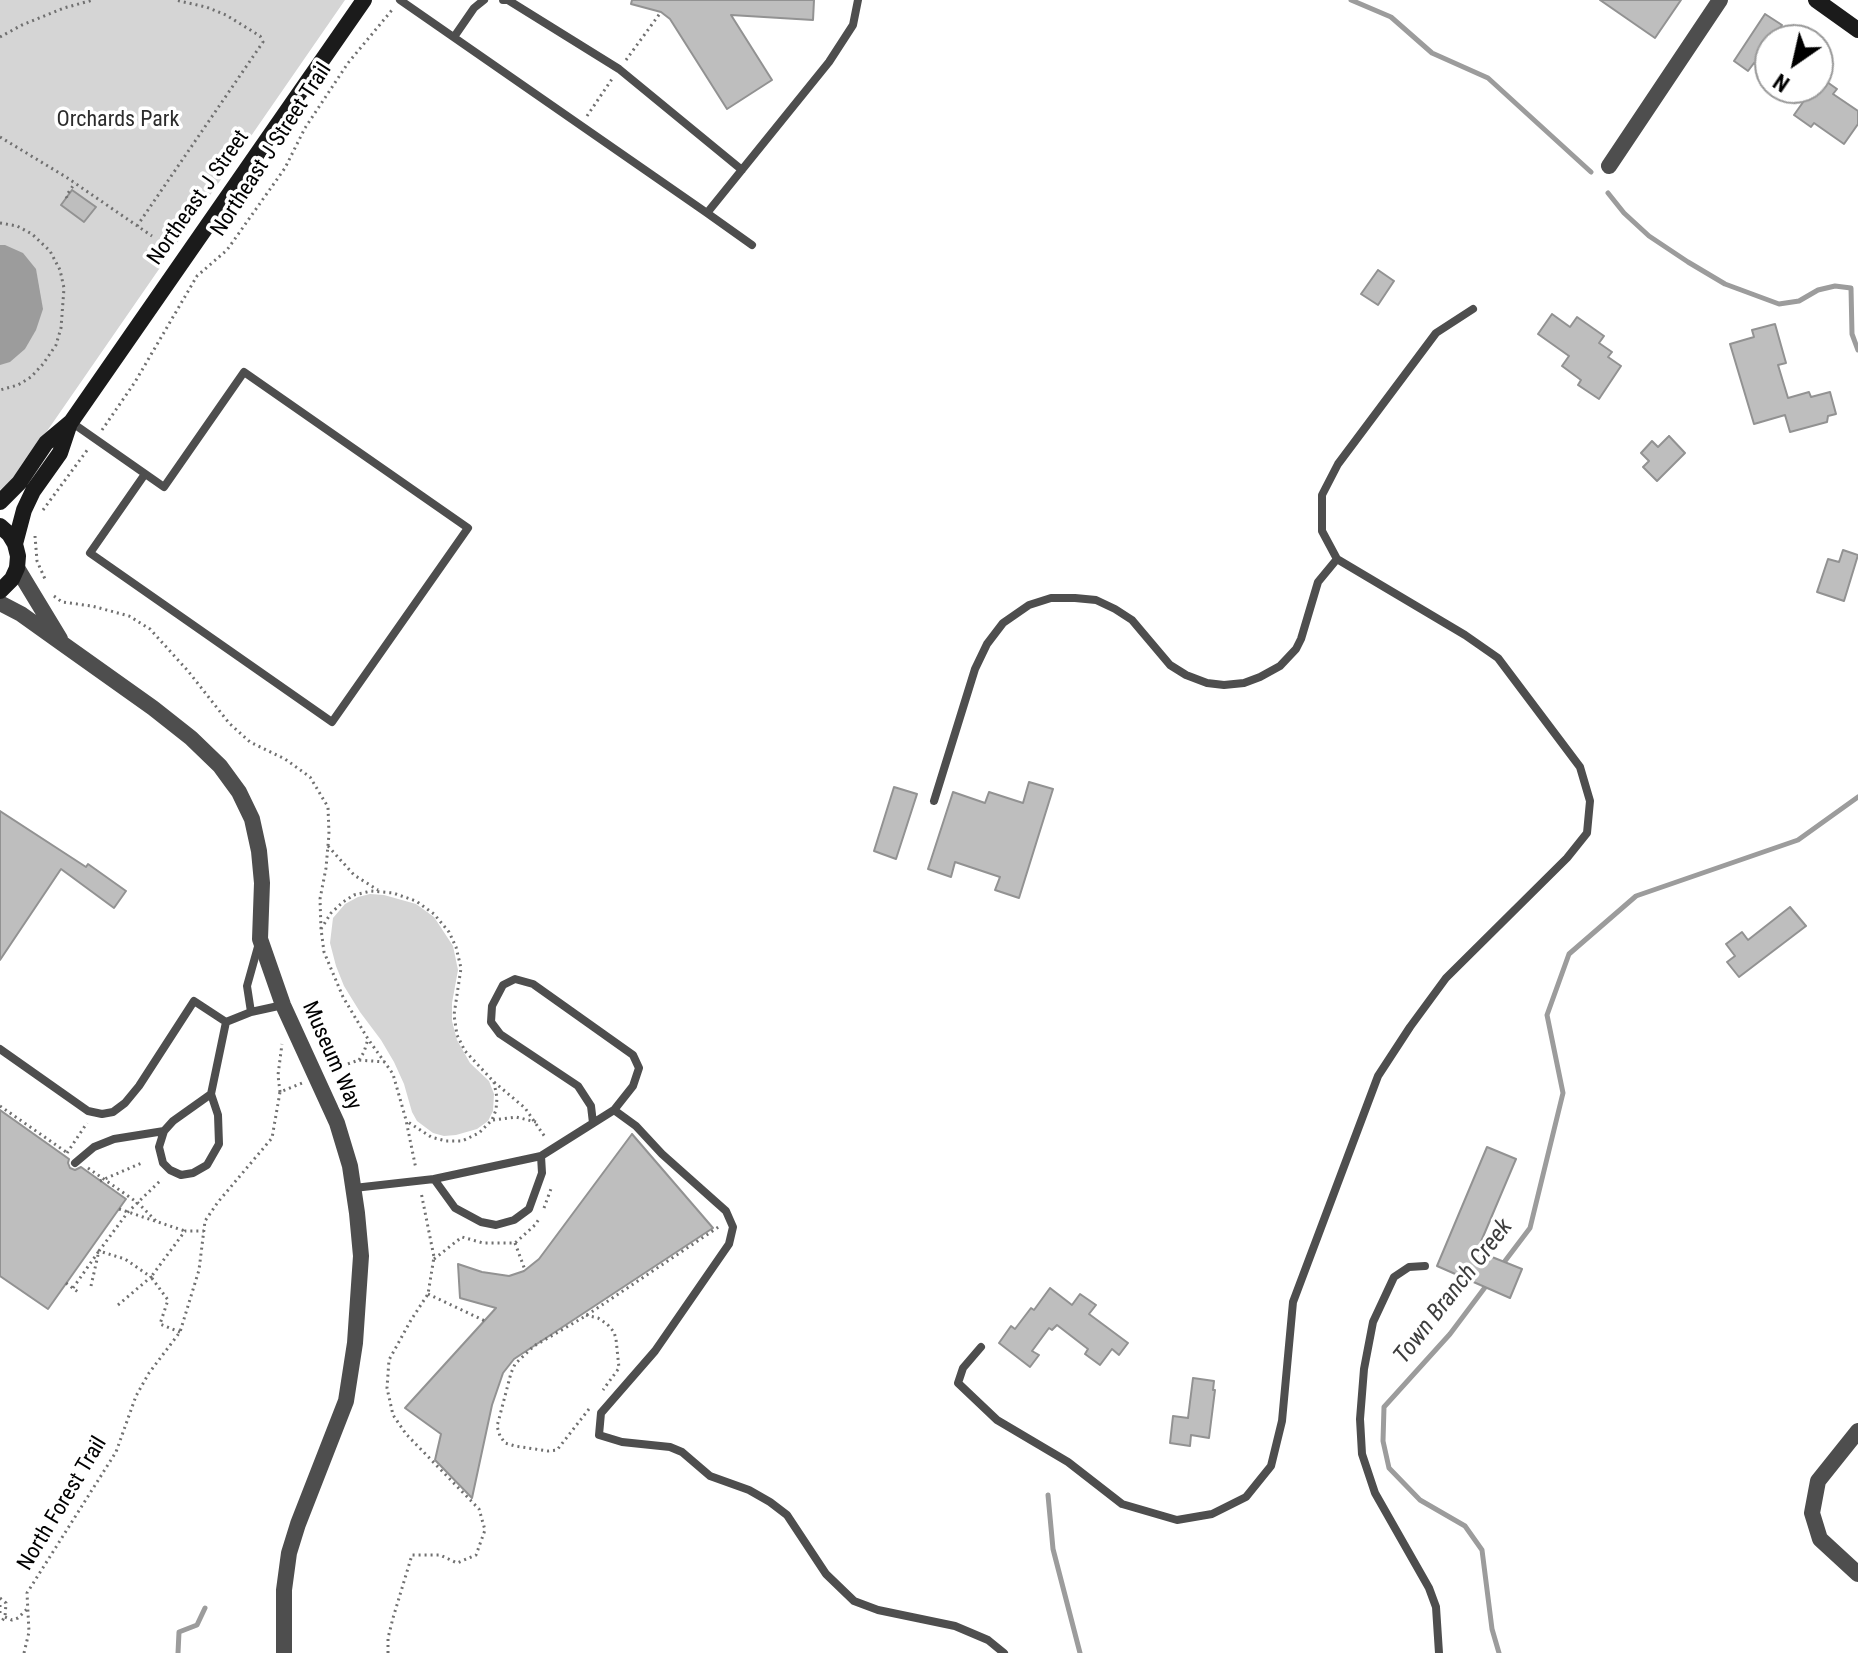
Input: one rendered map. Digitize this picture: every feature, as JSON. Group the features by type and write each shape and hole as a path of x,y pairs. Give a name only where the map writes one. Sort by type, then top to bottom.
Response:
{"street":[{"name":"Northeast J Street","path":"0,502 19,483 46,443 71,422 364,0"},
{"path":"1609,166 1720,0"},
{"path":"1816,0 1858,30"},
{"name":"Northeast J Street","path":"17,568 15,544 24,510 33,491 60,453 71,422"},
{"path":"0,526 15,544"},
{"path":"0,591 12,579 17,568"},
{"name":"Museum Way","path":"17,568 63,644 191,738 220,766 239,792 252,819 259,851 262,883 260,939 283,1005 337,1123 350,1166 361,1256 355,1343 346,1401 289,1553 284,1590 284,1653"},
{"path":"0,603 63,644"},
{"path":"1858,1431 1818,1481 1812,1513 1820,1539 1858,1574"}],"lane":[{"path":"400,0 752,245"},
{"path":"454,37 474,8 484,0"},
{"path":"503,0 508,0 619,69 742,170"},
{"path":"707,213 829,62 853,25 858,0"},
{"path":"981,1347 963,1368 958,1383 997,1420 1068,1462 1122,1504 1177,1520 1212,1514 1246,1497 1271,1466 1282,1421 1293,1302 1378,1076 1446,978 1567,858 1587,833 1590,801 1580,767 1498,658 1337,559 1322,531 1322,495 1338,464 1436,333 1473,309"},
{"path":"71,422 164,487 244,372 468,528 332,722 90,553 145,474"},
{"path":"934,801 975,669 987,644 1003,623 1029,605 1051,598 1096,600 1132,620 1170,665 1186,675 1207,683 1244,683 1280,666 1296,649 1318,582 1337,559"},
{"path":"251,1012 247,986 260,939"},
{"path":"354,1188 434,1179 541,1156 614,1110 633,1086 639,1068 633,1055 533,984 515,979 503,985 492,1006 491,1022 500,1034 578,1086 591,1106 593,1123"},
{"path":"0,1049 88,1111 102,1114 113,1112 125,1103 139,1086 194,1001 226,1022"},
{"path":"226,1022 251,1012 283,1005"},
{"path":"211,1094 164,1131 159,1147 163,1163 181,1175 193,1173 207,1165 219,1144 218,1115 211,1094 226,1022"},
{"path":"614,1110 636,1126 662,1154 726,1211 733,1227 729,1244 655,1351 601,1413 599,1435 622,1442 670,1447 682,1452 710,1476 749,1490 770,1502 787,1515 826,1574 854,1601 878,1610 955,1626 988,1640 1004,1653"},
{"path":"76,1162 94,1147 114,1139 164,1131"},
{"path":"434,1179 455,1208 481,1222 496,1225 514,1220 529,1209 542,1173 541,1156"},
{"path":"1425,1266 1409,1267 1394,1277 1373,1322 1364,1369 1360,1419 1362,1454 1375,1493 1429,1588 1436,1607 1439,1653"}],"path":[{"path":"0,37 64,8 93,0"},
{"path":"137,226 263,42 260,36 226,15 175,0"},
{"name":"Northeast J Street Trail","path":"39,515 135,382 197,276 227,250 285,168 305,128 348,63 400,0"},
{"path":"581,125 661,12"},
{"path":"0,137 152,236"},
{"path":"67,198 75,183"},
{"path":"0,223 25,230 50,251 60,270 64,288 61,328 56,345 31,377 0,390"},
{"path":"35,535 37,561 49,589"},
{"path":"328,846 345,868 381,892"},
{"path":"321,929 343,902 354,895 371,891 393,893 416,901 434,914 449,932 461,968 454,1015 457,1035 465,1051 494,1082 525,1108 552,1150"},
{"name":"North Forest Trail","path":"24,1653 29,1632 27,1593 116,1452 136,1396 149,1373 180,1332 199,1270 205,1221 272,1138 280,1092 278,1075 283,1047 279,1034"},
{"path":"359,1060 368,1039"},
{"path":"280,1092 359,1060 385,1062"},
{"path":"406,1120 431,1137 462,1141 479,1133 492,1120 497,1098 494,1082"},
{"path":"0,1106 138,1203 156,1221"},
{"path":"67,1153 94,1112"},
{"path":"492,1120 516,1117 536,1122"},
{"path":"102,1180 144,1162"},
{"path":"433,1260 462,1237 483,1243 515,1243 535,1225 549,1199 554,1177"},
{"path":"73,1288 128,1212 160,1181"},
{"path":"119,1209 185,1231 204,1231"},
{"path":"594,1401 557,1450 515,1446 505,1443 500,1436 497,1426 511,1373 515,1364 534,1346 730,1219"},
{"path":"118,1305 151,1277 185,1231"},
{"path":"515,1243 525,1270"},
{"path":"92,1246 125,1259 151,1277 168,1300 160,1324 180,1332"},
{"path":"91,1286 99,1251"},
{"path":"66,1283 78,1292"},
{"path":"428,1294 485,1321"},
{"path":"586,1315 607,1324 614,1332 618,1348 619,1368 602,1390"},
{"path":"0,1598 6,1603 5,1617 0,1623"},
{"path":"0,1605 0,1613"},
{"path":"5,1617 12,1620 18,1618 29,1607"}],"green space":[{"name":"Orchards Park","path":"0,0 345,0 16,476 0,490"},
{"path":"370,894 416,904 434,917 453,946 458,970 452,1021 457,1040 470,1063 489,1081 494,1094 493,1111 488,1121 477,1129 444,1136 433,1133 417,1121 394,1062 344,986 330,943 333,918 345,904"}],"shaded area":[{"path":"0,245 23,253 36,269 43,309 25,349 10,362 0,365"}],"building":[{"path":"632,0 814,0 813,20 731,15 772,80 727,109 670,19 661,12 631,4"},
{"path":"1600,0 1681,0 1655,38"},
{"path":"1765,14 1780,24 1758,24"},
{"path":"1754,31 1754,63 1748,71 1734,61"},
{"path":"1834,95 1858,111 1858,124 1844,144 1814,123 1811,127 1794,115 1802,104 1834,104"},
{"path":"72,190 96,207 84,222 61,205"},
{"path":"1378,270 1394,281 1378,305 1361,294"},
{"path":"1552,314 1570,327 1577,317 1604,336 1599,343 1612,352 1608,357 1621,366 1599,399 1578,385 1581,380 1562,366 1569,356 1538,334"},
{"path":"1775,324 1786,363 1778,365 1788,398 1809,392 1811,397 1830,392 1836,414 1828,416 1827,422 1790,432 1785,415 1754,424 1730,344 1754,337 1752,330"},
{"path":"1669,436 1685,453 1657,481 1643,467 1649,461 1641,453 1652,441 1658,447"},
{"path":"1843,550 1858,555 1844,601 1817,592 1828,559 1839,562"},
{"path":"1029,782 1053,789 1019,898 995,890 1000,877 955,862 951,877 928,869 953,792 985,803 989,792 1023,803"},
{"path":"894,787 917,794 896,859 874,851"},
{"path":"0,811 86,867 88,864 126,891 114,908 61,869 0,960"},
{"path":"1790,907 1806,926 1739,977 1727,962 1735,956 1726,944 1742,932 1748,940"},
{"path":"0,1110 69,1159 70,1168 75,1170 81,1167 126,1199 48,1309 0,1276"},
{"path":"632,1134 713,1228 514,1359 503,1373 492,1405 472,1498 435,1460 441,1434 405,1408 496,1308 460,1298 458,1264 509,1276 524,1271 539,1259"},
{"path":"1487,1147 1516,1159 1477,1251 1522,1269 1510,1298 1437,1266"},
{"path":"1050,1288 1072,1305 1080,1294 1096,1305 1089,1314 1128,1343 1119,1355 1112,1349 1100,1365 1085,1354 1088,1349 1057,1325 1052,1330 1049,1328 1032,1351 1039,1355 1030,1367 999,1343 1011,1326 1015,1329 1031,1308 1034,1310"},
{"path":"1193,1378 1214,1381 1209,1438 1191,1435 1190,1446 1170,1443 1173,1416 1188,1418"}],"waterway":[{"path":"1351,0 1391,17 1432,53 1488,78 1591,172"},
{"path":"1608,193 1649,236 1725,284 1779,304 1799,301 1818,290 1835,286 1851,288 1852,334 1858,350"},
{"name":"Town Branch Creek","path":"1502,1265 1530,1228 1563,1093 1547,1015 1569,954 1636,896 1798,840 1858,797"},
{"name":"Town Branch Creek","path":"1489,1282 1450,1334 1384,1407 1383,1441 1389,1468 1420,1500 1465,1526 1482,1550 1492,1629 1499,1653"},
{"path":"1048,1495 1053,1549 1080,1653"},
{"path":"178,1653 179,1632 197,1625 205,1608"}]}
